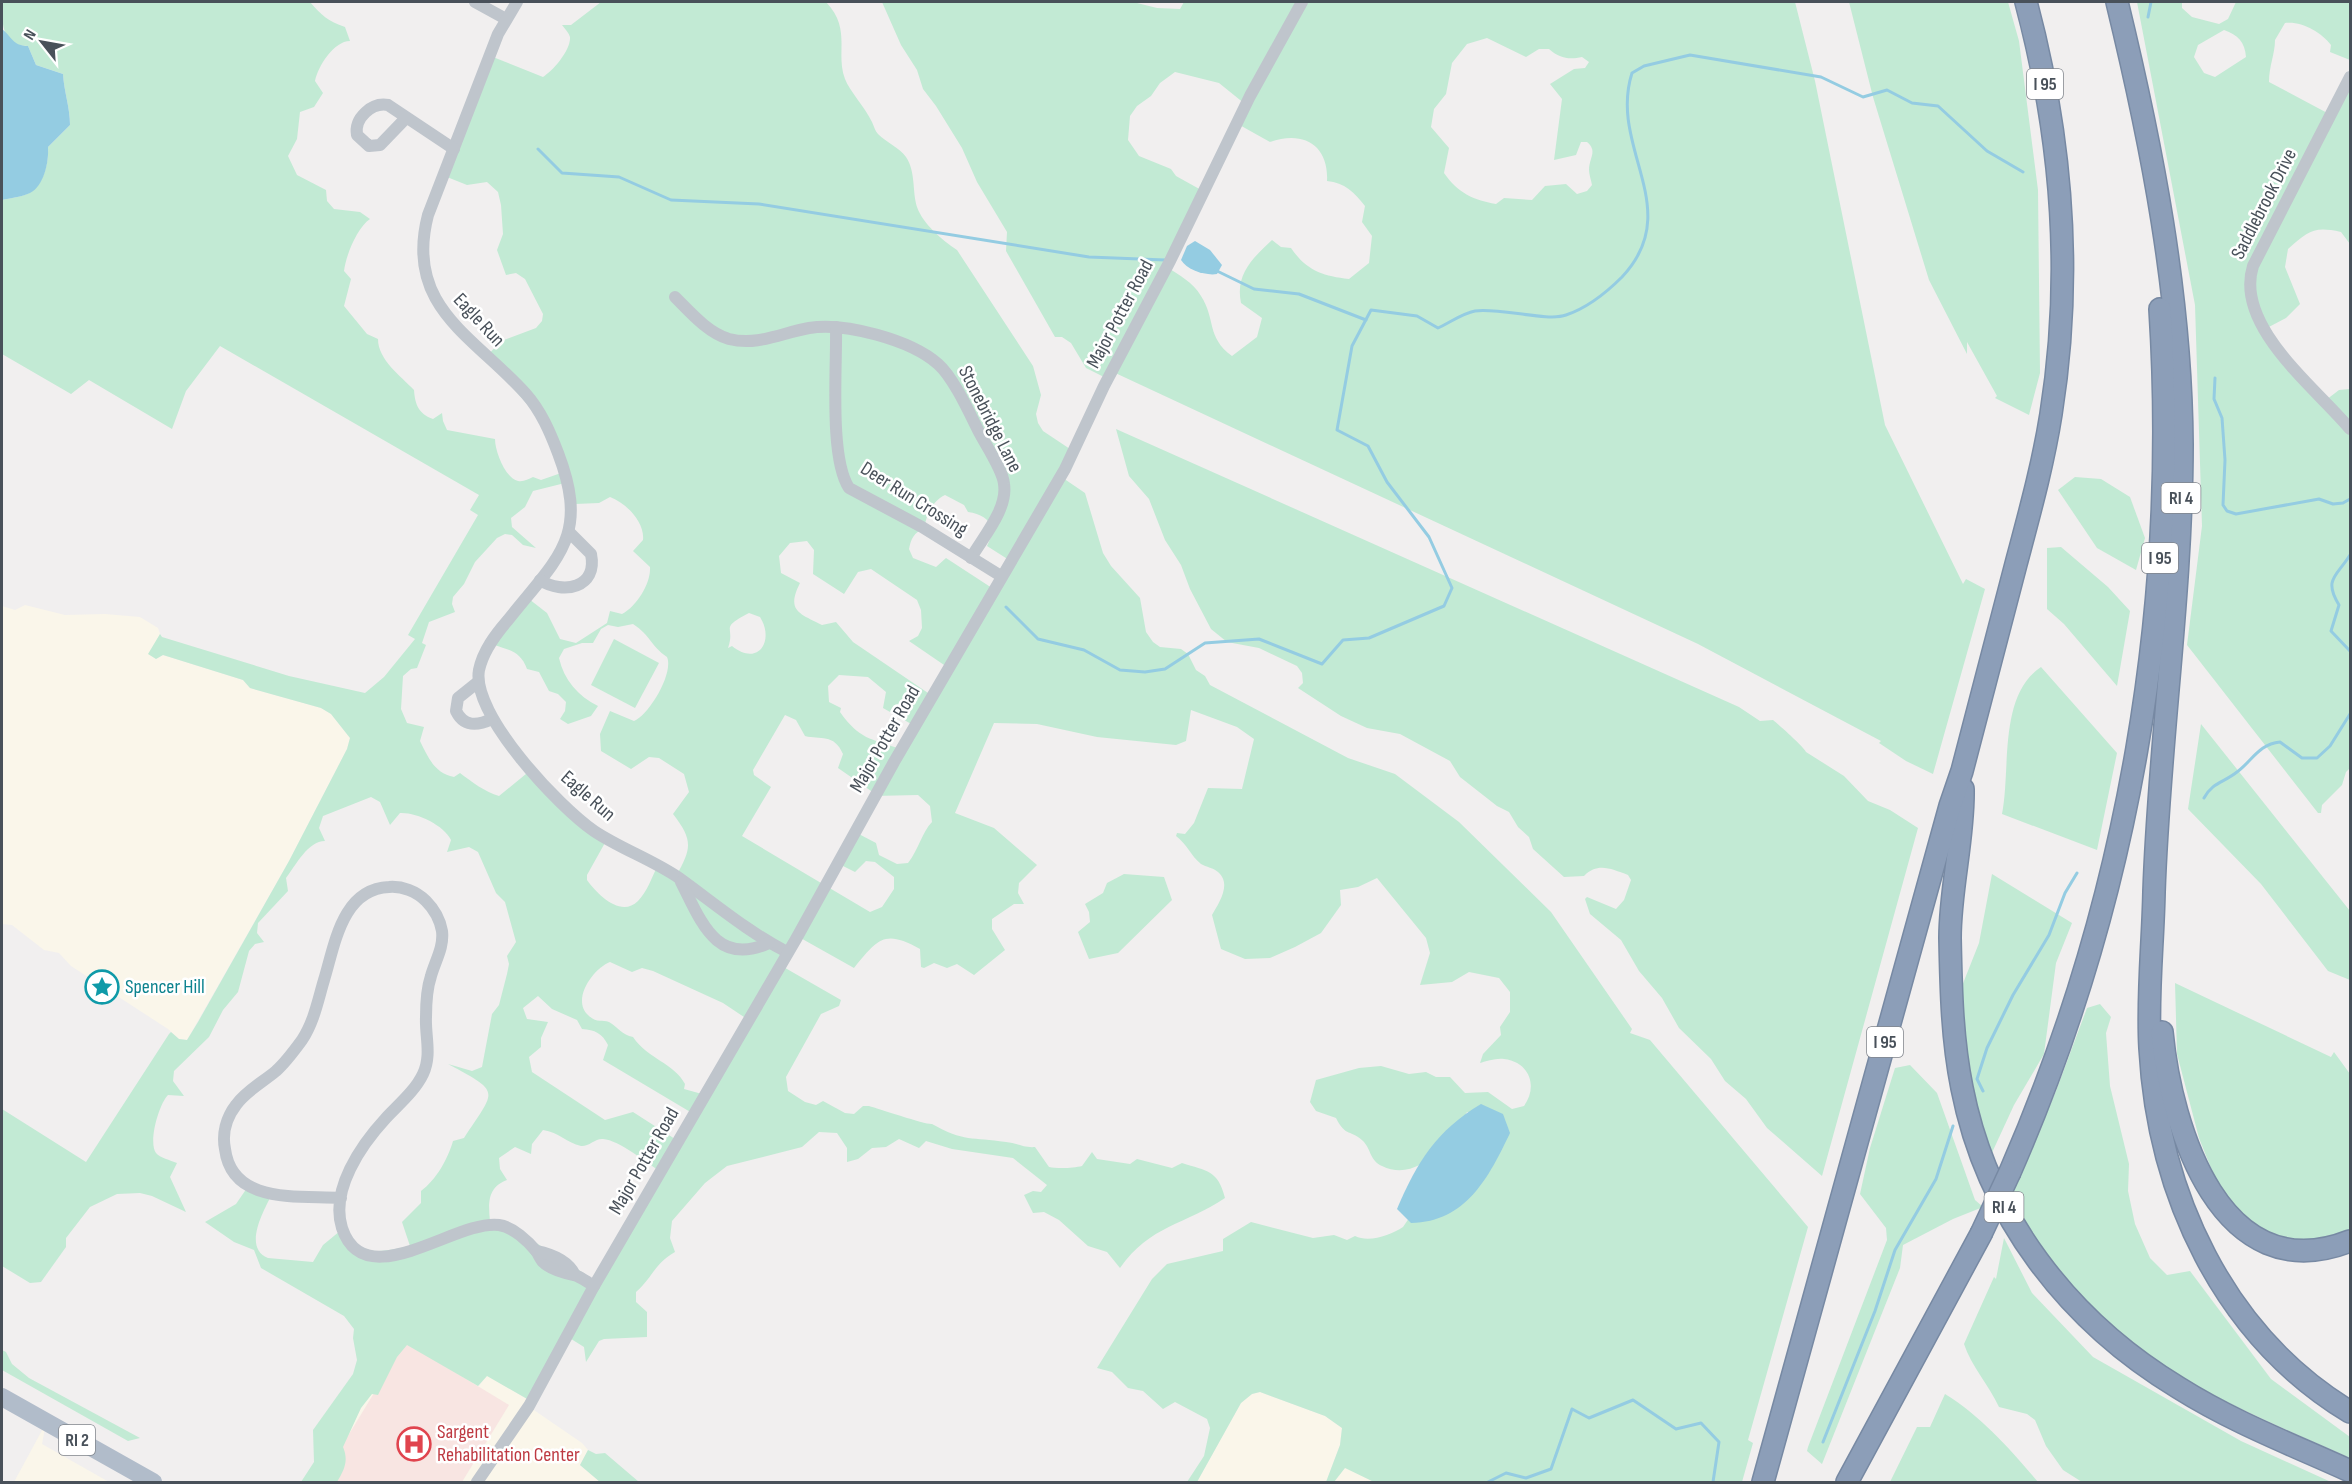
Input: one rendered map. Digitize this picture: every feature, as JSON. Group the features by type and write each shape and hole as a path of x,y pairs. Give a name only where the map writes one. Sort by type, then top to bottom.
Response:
{"highway":[{"name":"I 95","path":"1763,1482 1947,817 1962,771 2042,461 2059,345 2062,238 2058,167 2048,96 2026,2"},
{"name":"I 95","path":"1847,1482 1981,1234 2010,1172 2050,1074 2095,938 2129,797 2152,655 2161,547 2164,394 2156,248 2139,102 2117,2"},
{"name":"RI 4","path":"2139,102 2167,249 2175,323 2182,440 2179,548 2158,799 2149,1009 2150,1063 2161,1134 2184,1210 2210,1268 2249,1326 2299,1377 2350,1412"},
{"name":"RI 4","path":"1962,771 1963,807 1952,891 1950,939 1956,1049 1961,1085 1975,1141 2013,1224 2066,1296 2105,1334 2149,1369 2219,1411 2350,1471"},
{"path":"2154,896 2161,1025 2168,1077 2176,1110 2217,1204 2235,1224 2253,1237 2275,1245 2302,1250 2333,1248 2350,1241"}],"main road":[{"name":"RI 2","path":"2,1397 153,1482"}],"street":[{"path":"475,2 506,19"},
{"name":"Eagle Run","path":"517,2 506,19 423,233 423,268 434,299 454,325 524,392 543,418 571,493 570,533"},
{"name":"Major Potter Road","path":"477,1482 529,1406 594,1287 1001,576 1065,469 1104,386 1178,245 1250,96 1302,2"},
{"name":"Saddlebrook Drive","path":"2350,77 2250,276 2251,300 2268,334 2289,364 2350,429"},
{"path":"406,118 454,149"},
{"name":"Stonebridge Lane","path":"675,297 703,324 727,338 754,343 810,328 836,327 866,332 920,351 940,365 970,415 1004,483 1002,505 971,558"},
{"name":"Deer Run Crossing","path":"836,327 837,429 843,479 849,488 1001,576"},
{"path":"492,719 480,724 470,724 461,719 456,711 458,698 478,682 481,663 489,645 540,580 570,533 591,554 589,574 578,585 570,588 555,588 540,580"},
{"name":"Eagle Run","path":"478,682 483,702 492,719 550,791 571,813 606,838 679,879 769,943 787,952"},
{"path":"679,879 697,917 707,932 721,944 745,950 769,943"},
{"path":"341,1198 265,1193 248,1187 237,1178 228,1164 225,1129 240,1101 281,1066 304,1037 312,1021 341,925 349,909 360,897 375,890 399,887 414,892 428,902 437,915 442,931 441,948 430,977 426,1017 428,1057 419,1081 365,1146 347,1178 341,1198 340,1218 345,1235 354,1246 375,1257 396,1256 464,1231 497,1225 514,1232 536,1251 547,1253 571,1267 574,1275 594,1287"}],"shaded area":[{"path":"25,605 65,615 105,614 140,617 158,628 160,634 149,654 156,659 163,655 243,680 250,688 321,708 331,714 350,738 347,749 289,861 187,1040 179,1039 168,1029 71,966 59,953 44,950 12,925 2,924 2,606 15,610"},
{"name":"Sargent Rehabilitation Center","path":"405,1342 509,1405 462,1482 320,1482"},
{"name":"Sargent Rehabilitation Center","path":"407,1344 479,1386 487,1375 530,1401 528,1406 582,1443 588,1450 580,1465 600,1482 337,1482 342,1447 361,1408"},
{"path":"1260,1392 1325,1416 1342,1428 1340,1445 1326,1482 1197,1482 1241,1403 1252,1394"},
{"path":"46,1423 42,1444 109,1482 14,1482"},
{"path":"1345,1467 1374,1482 1334,1482"}],"green space":[{"path":"2,2 310,2 325,17 345,27 350,41 338,45 319,68 315,81 323,93 314,107 300,112 297,139 288,156 297,175 326,190 327,201 334,209 360,212 370,219 357,235 347,257 344,271 351,279 344,306 367,334 378,339 386,361 414,390 415,400 421,412 433,419 442,413 447,430 495,439 505,470 513,479 520,481 533,477 541,480 564,472 549,429 486,357 501,341 536,328 542,321 543,314 525,279 516,273 506,275 497,250 503,234 498,192 487,182 467,185 447,177 493,57 543,77 552,70 568,48 570,37 562,25 571,25 601,2 826,2 839,22 842,41 841,60 845,79 877,133 906,157 913,175 917,207 920,213 934,231 957,250 1033,366 1041,395 1036,414 1038,423 1043,431 1073,451 1060,476 1085,493 1103,553 1111,566 1140,598 1146,632 1153,642 1160,647 1181,649 1188,654 1196,670 1205,676 1210,685 1348,758 1395,774 1459,822 1551,912 1632,1029 1630,1033 1650,1040 1808,1227 1748,1440 1753,1443 1742,1482 1374,1482 1345,1468 1334,1482 1326,1482 1340,1445 1342,1428 1325,1416 1260,1392 1252,1394 1241,1403 1197,1482 1187,1482 1204,1456 1210,1428 1207,1419 1175,1402 1163,1409 1143,1391 1128,1388 1112,1372 1097,1368 1152,1279 1167,1264 1223,1251 1223,1239 1251,1222 1313,1238 1334,1235 1347,1240 1355,1236 1367,1239 1380,1237 1403,1227 1481,1112 1467,1112 1443,1146 1421,1164 1409,1169 1396,1170 1378,1164 1363,1141 1346,1131 1336,1118 1316,1111 1310,1102 1316,1080 1359,1068 1381,1066 1409,1074 1426,1072 1436,1077 1450,1077 1465,1093 1488,1092 1512,1109 1524,1106 1531,1084 1525,1070 1513,1061 1501,1059 1480,1063 1483,1054 1501,1035 1500,1027 1510,1012 1510,992 1499,978 1469,972 1452,982 1420,985 1430,953 1426,938 1377,878 1358,887 1340,890 1341,905 1321,933 1295,947 1270,958 1245,959 1221,949 1212,915 1223,894 1224,882 1216,871 1201,864 1176,836 1177,833 1185,834 1194,823 1208,788 1242,789 1254,739 1237,727 1191,710 1186,741 1176,745 1097,737 1037,724 994,723 955,813 994,828 1037,865 1019,883 1018,893 1024,904 1014,904 992,919 992,929 1005,950 974,975 957,964 947,968 934,963 924,968 921,967 920,949 898,939 882,940 869,950 854,968 797,936 780,965 841,1000 839,1006 821,1014 786,1077 788,1091 805,1102 816,1105 823,1101 845,1113 854,1114 863,1106 869,1106 932,1124 952,1134 968,1138 1035,1147 1049,1167 1082,1166 1092,1152 1097,1159 1130,1164 1137,1159 1172,1168 1182,1163 1205,1170 1215,1177 1225,1198 1156,1234 1131,1254 1120,1268 1107,1252 1088,1246 1059,1220 1044,1212 1033,1213 1024,1195 1033,1191 1041,1192 1047,1185 1013,1158 952,1149 926,1141 919,1148 899,1139 886,1147 872,1148 858,1159 847,1162 847,1148 837,1133 819,1132 802,1147 727,1166 705,1183 672,1221 670,1238 675,1252 662,1261 636,1292 636,1302 647,1312 647,1337 599,1341 586,1362 584,1347 568,1337 529,1400 487,1376 478,1386 407,1345 397,1357 378,1395 372,1394 361,1408 343,1447 346,1457 345,1465 337,1482 301,1482 314,1462 313,1430 353,1374 357,1360 353,1338 354,1329 344,1316 261,1268 254,1250 234,1242 205,1222 236,1204 247,1188 271,1196 260,1220 256,1238 261,1253 268,1258 313,1262 323,1245 340,1231 365,1249 380,1251 410,1246 402,1222 421,1203 421,1191 441,1169 453,1141 464,1138 487,1101 488,1093 485,1087 448,1064 472,1071 482,1067 492,1014 499,1005 507,974 509,964 507,956 516,942 505,902 496,893 478,852 469,847 447,852 451,840 447,834 429,820 414,815 400,813 390,825 380,802 371,797 323,816 319,828 325,841 313,845 303,855 286,878 288,891 258,923 257,933 264,942 255,944 249,951 238,992 223,1010 209,1037 174,1071 173,1081 184,1096 168,1095 161,1106 153,1141 158,1155 177,1163 170,1177 186,1212 152,1196 140,1193 117,1194 90,1207 66,1238 66,1247 41,1282 30,1283 2,1266 2,1109 86,1162 169,1034 171,1032 179,1039 187,1040 289,861 347,749 350,738 331,714 321,708 250,688 243,680 163,655 156,659 148,654 160,634 162,637 289,676 365,693 384,677 415,639 408,635 478,515 470,510 479,495 220,346 186,391 172,429 89,380 71,394 2,354 2,200 23,196 34,190 44,173 48,159 48,147 70,125 63,74 36,65 28,46 19,45 8,37 3,25","holes":["569,482 575,504 599,503 610,497 628,508 638,520 643,533 643,540 633,551 650,567 650,573 642,594 628,610 622,614 610,611 607,623 576,643 560,639 547,613 529,599 494,645 514,652 522,659 527,669 539,672 549,691 558,694 566,702 565,711 560,719 568,724 591,716 598,706 578,692 568,680 559,658 564,649 582,643 593,643 601,629 608,625 618,627 633,624 667,657 667,673 664,683 646,711 634,721 610,711 600,734 601,751 631,769 649,757 659,758 684,774 689,792 673,814 684,831 688,844 685,858 676,876 657,867 644,893 631,906 617,906 603,898 587,880 587,875 606,841 532,769 499,796 460,773 454,777 447,775 433,764 420,741 424,727 407,723 401,709 403,676 411,669 417,668 426,645 422,643 429,622 455,612 452,604 453,597 464,584 475,562 497,538 505,534 512,535 523,545 536,548 512,527 511,518 525,507 533,491","945,495 964,505 968,512 984,517 992,526 994,530 987,546 1009,560 992,588 946,558 936,567 913,558 909,549 912,539 915,534 924,529 933,505","807,541 814,550 813,574 844,594 858,572 871,569 917,600 921,610 922,628 918,636 909,641 947,667 931,695 853,642 836,622 822,625 801,614 794,600 800,583 781,573 779,556 790,543","749,613 760,617 766,635 761,648 749,654 732,646 728,648 730,628 734,622","839,675 868,677 886,692 883,708 913,725 900,749 866,737 847,721 840,712 841,708 829,702 828,686","785,715 796,720 805,736 831,740 835,743 843,754 838,768 874,793 873,796 918,795 930,806 932,822 908,863 897,864 879,855 876,843 855,832 837,863 855,872 866,861 875,862 894,877 894,889 882,907 870,912 742,836 771,787 754,775 753,770","610,962 632,972 642,968 653,971 723,1003 747,1019 702,1094 684,1089 685,1084 680,1077 646,1051 633,1037 623,1033 609,1022 597,1020 588,1015 583,1008 583,993 597,971","538,996 552,1009 577,1020 582,1029 598,1033 608,1045 603,1060 692,1113 675,1139 633,1112 605,1120 532,1072 529,1057 541,1047 541,1038 548,1022 527,1019 523,1008","543,1130 581,1146 598,1140 610,1140 661,1172 596,1281 530,1239 490,1221 489,1208 493,1191 507,1180 500,1169 499,1158 515,1147 531,1154 532,1144"]},
{"path":"882,2 1133,2 1157,8 1180,9 1184,2 1795,2 1815,81 1885,425 1963,584 1966,579 1985,589 1933,774 1906,761 1879,743 1881,741 1698,644 1111,371 1106,378 1086,368 1071,343 1062,337 1055,337 1006,251 1007,232 977,182 962,148 923,89 917,70 901,45","holes":["1487,38 1526,57 1539,49 1549,49 1560,56 1582,57 1589,62 1585,68 1574,69 1550,84 1562,99 1554,160 1576,155 1581,142 1587,142 1592,148 1589,170 1592,185 1587,191 1577,194 1566,184 1545,186 1532,200 1504,198 1496,204 1467,194 1455,186 1444,173 1449,148 1431,127 1434,109 1446,94 1452,63 1467,44","1175,72 1219,83 1245,104 1236,123 1270,142 1293,138 1312,144 1324,158 1327,181 1349,189 1365,206 1362,222 1372,236 1369,263 1349,279 1316,271 1303,262 1291,248 1281,247 1272,240 1252,260 1241,283 1241,303 1262,318 1257,337 1232,356 1218,342 1206,304 1198,291 1165,266 1203,191 1176,176 1171,169 1139,156 1128,140 1130,116 1137,106 1151,96 1160,83"]},
{"path":"1849,2 2008,2 2019,41 2038,190 2040,373 2029,415 1995,398 1997,396 1967,342 1967,354 1929,280 1873,97"},
{"path":"2137,2 2182,2 2182,8 2192,17 2219,24 2228,19 2236,2 2350,2 2350,60 2330,52 2331,45 2311,28 2285,23 2275,40 2269,82 2331,115 2350,81 2350,244 2341,232 2317,230 2307,234 2288,249 2285,267 2300,304 2286,318 2265,329 2326,400 2339,390 2350,389 2350,768 2346,772 2342,785 2322,805 2321,813 2318,813 2187,645 2202,526 2195,305","holes":["2224,30 2242,43 2246,57 2215,77 2204,73 2194,57 2198,45"]},
{"path":"1116,429 1739,707 1760,721 1773,720 1806,752 1844,776 1868,801 1890,810 1918,828 1822,1176 1767,1128 1746,1099 1725,1081 1711,1059 1679,1028 1662,998 1639,971 1621,940 1590,914 1585,899 1587,897 1616,909 1624,900 1631,880 1628,875 1600,868 1584,876 1564,877 1533,849 1529,837 1518,827 1509,812 1497,806 1460,777 1450,761 1400,734 1367,728 1341,716 1298,688 1303,683 1302,673 1297,666 1259,648 1227,642 1211,629 1190,589 1181,565 1165,540 1149,499 1129,476"},
{"path":"2075,477 2101,479 2130,497 2145,538 2136,570 2097,548 2058,490"},
{"path":"2061,547 2108,587 2130,611 2117,686 2064,624 2047,609 2047,548"},
{"path":"614,639 659,663 635,708 591,685"},
{"path":"2041,667 2117,753 2097,850 2002,814 2012,714 2027,680"},
{"path":"2201,724 2350,911 2350,980 2328,971 2261,884 2188,809"},
{"path":"1124,874 1164,877 1172,900 1118,953 1089,959 1078,932 1090,922 1085,904 1103,893 1107,883"},
{"path":"1992,874 2072,923 2056,963 2044,1054 2014,1105 1990,1157 1968,1078 1962,1017 1962,986 1979,943"},
{"path":"2175,983 2331,1057 2334,1052 2350,1074 2350,1232 2297,1243 2251,1229 2225,1203 2199,1138 2177,1054"},
{"path":"2100,1004 2111,1017 2106,1033 2110,1086 2129,1164 2128,1191 2135,1224 2150,1258 2167,1275 2190,1271 2271,1379 2350,1437 2350,1458 2221,1399 2159,1363 2130,1343 2076,1293 2042,1248 2012,1200 2013,1190 2056,1091 2087,1008"},
{"path":"1910,1065 1937,1093 1975,1200 1983,1207 1953,1219 1903,1245 1900,1268 1822,1464 1807,1451 1808,1447 1887,1240 1886,1228 1860,1194 1870,1148 1895,1068"},
{"path":"2004,1238 2032,1293 2093,1357 2241,1441 2331,1482 2082,1482 2063,1470 2046,1446 2035,1420 2027,1414 1999,1407 1964,1344 1994,1277 1996,1279"},
{"path":"2,1350 6,1352 12,1364 29,1378 140,1438 128,1441 2,1370"},
{"path":"1945,1394 1983,1423 2038,1482 1890,1482 1917,1427 1930,1427"},
{"path":"588,1450 596,1454 605,1453 639,1482 600,1482 580,1465"}],"water":[{"path":"2,29 16,43 28,46 36,65 63,74 70,125 48,147 45,173 35,190 23,196 2,200"},
{"path":"1195,241 1210,250 1222,265 1217,274 1197,271 1188,267 1181,260 1187,246"},
{"path":"1481,1104 1503,1114 1510,1133 1484,1181 1461,1206 1447,1215 1430,1221 1411,1223 1397,1209 1412,1177 1440,1137 1465,1114"}],"waterway":[{"path":"2148,17 2151,2"},
{"path":"1006,607 1038,639 1084,650 1120,670 1145,672 1165,669 1205,643 1259,639 1322,664 1343,640 1369,638 1444,606 1452,588 1429,537 1387,482 1368,446 1337,430 1352,346 1371,310 1417,316 1438,328 1470,312 1484,310 1558,317 1589,304 1616,283 1640,252 1647,227 1647,202 1629,127 1627,101 1632,73 1644,66 1690,55 1821,77 1863,97 1887,90 1912,103 1938,106 1987,151 2023,172"},
{"path":"538,149 562,173 619,177 671,200 759,204 1089,257 1165,260"},
{"path":"1215,270 1254,289 1299,294 1366,320"},
{"path":"2215,378 2214,399 2222,418 2225,460 2223,505 2227,511 2236,514 2319,499 2333,504 2343,503 2350,499"},
{"path":"2350,555 2332,583 2334,596 2339,605 2331,631 2350,651"},
{"path":"2204,798 2215,786 2237,772 2261,749 2273,743 2280,742 2302,758 2317,758 2330,746 2350,714"},
{"path":"1983,1091 1977,1079 1987,1048 2013,995 2049,935 2065,893 2077,873"},
{"path":"1823,1442 1875,1311 1895,1250 1936,1179 1953,1126"},
{"path":"1488,1482 1506,1473 1526,1478 1551,1469 1572,1409 1589,1418 1633,1400 1676,1429 1701,1423 1719,1442 1713,1482"}],"place":[{"name":"Spencer Hill","path":"102,987"},
{"name":"Sargent Rehabilitation Center","path":"414,1444"}]}
